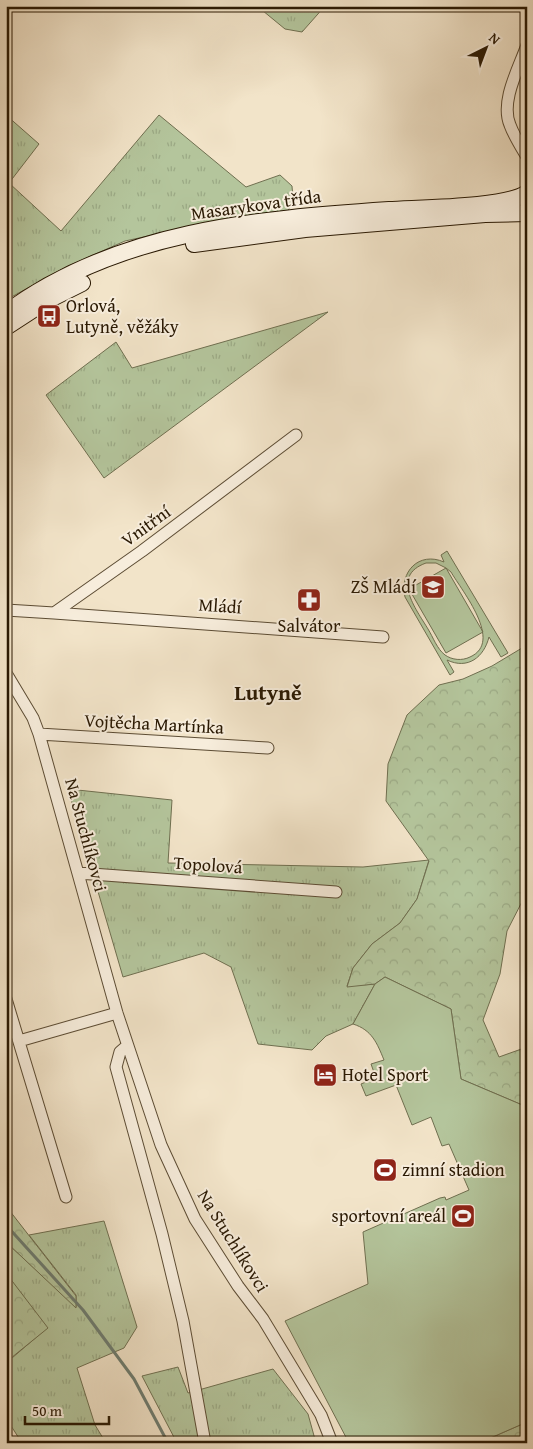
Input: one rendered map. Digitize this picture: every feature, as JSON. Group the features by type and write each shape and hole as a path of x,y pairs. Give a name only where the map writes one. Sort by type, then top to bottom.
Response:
{"street":[{"path":"527,45 508,101 507,112 509,124 527,157"},
{"path":"527,194 527,207"},
{"name":"Masarykova třída","path":"6,313 50,285 100,262 141,247 195,232 230,225 303,216 485,203 516,199 527,194"},
{"name":"Masarykova třída","path":"6,327 46,301 92,278 143,258 191,244 236,236 305,229 494,213 527,213"},
{"name":"Vnitřní","path":"54,613 142,551 296,435"},
{"path":"6,610 54,613"},
{"name":"Mládí","path":"54,613 383,637"},
{"name":"Na Stuchlíkovci","path":"6,673 33,718 39,734 117,1013 161,1145 195,1219 238,1286 264,1319 321,1415 332,1443"},
{"name":"Vojtěcha Martínka","path":"39,734 268,748"},
{"name":"Topolová","path":"78,873 336,892"},
{"path":"6,999 66,1197"},
{"path":"19,1041 117,1013"},
{"path":"127,1046 120,1052 116,1067 162,1234 183,1321 205,1443"}],"green space":[{"path":"257,6 325,6 302,32 285,29"},
{"path":"6,115 39,144 9,183 61,231 159,115 246,187 280,175 292,186 293,199 288,211 213,222 125,241 66,267 6,300"},
{"path":"328,312 104,478 46,395 116,342 132,368"},
{"path":"447,551 508,653 501,657 489,637 487,644 474,660 455,663 447,660 454,672 450,675 405,597 404,588 405,579 413,566 427,559 444,562 441,555","holes":["426,563 436,563 451,572 471,603 483,632 483,640 479,650 467,658 454,659 442,652 409,593 409,576 415,569"]},
{"path":"446,568 482,632 446,653 409,589"},
{"path":"527,645 527,892 507,931 500,974 483,1020 499,1057 527,1047 527,1107 461,1079 451,1009 385,977 375,984 347,987 353,968 372,944 400,923 417,899 429,861 386,801 388,764 407,715 439,685 463,679 492,666"},
{"path":"68,789 172,800 168,863 363,867 429,860 417,899 400,923 372,944 353,968 347,986 375,984 353,1024 326,1036 312,1050 258,1044 231,967 204,953 123,977"},
{"name":"sportovní areál","path":"385,977 451,1009 461,1079 527,1107 527,1422 479,1443 349,1443 285,1321 368,1284 363,1232 440,1198 445,1197 446,1200 469,1190 449,1144 442,1146 431,1117 412,1125 396,1085 366,1096 361,1084 376,1078 371,1064 384,1060 373,1038 365,1030 353,1024 375,984"},
{"path":"6,1206 76,1296 76,1308 6,1242"},
{"path":"104,1221 137,1327 124,1348 77,1368 95,1425 106,1443 22,1443 6,1418 6,1351 12,1358 47,1328 7,1275 6,1242 76,1307 76,1295 29,1235"},
{"path":"6,1273 48,1328 11,1358 6,1351"},
{"path":"178,1367 188,1393 273,1369 308,1414 316,1443 177,1443 142,1376"},
{"path":"527,1422 527,1443 479,1443"}],"waterway":[{"path":"6,1225 83,1310 134,1379 168,1443"}],"place":[{"name":"Orlová, Lutyně, věžáky","path":"49,316"},
{"name":"ZŠ Mládí","path":"433,587"},
{"name":"Salvátor","path":"309,600"},
{"name":"Hotel Sport","path":"325,1075"},
{"name":"zimní stadion","path":"385,1170"},
{"name":"sportovní areál","path":"463,1216"}],"district":[{"name":"Lutyně","path":"268,692"}]}
